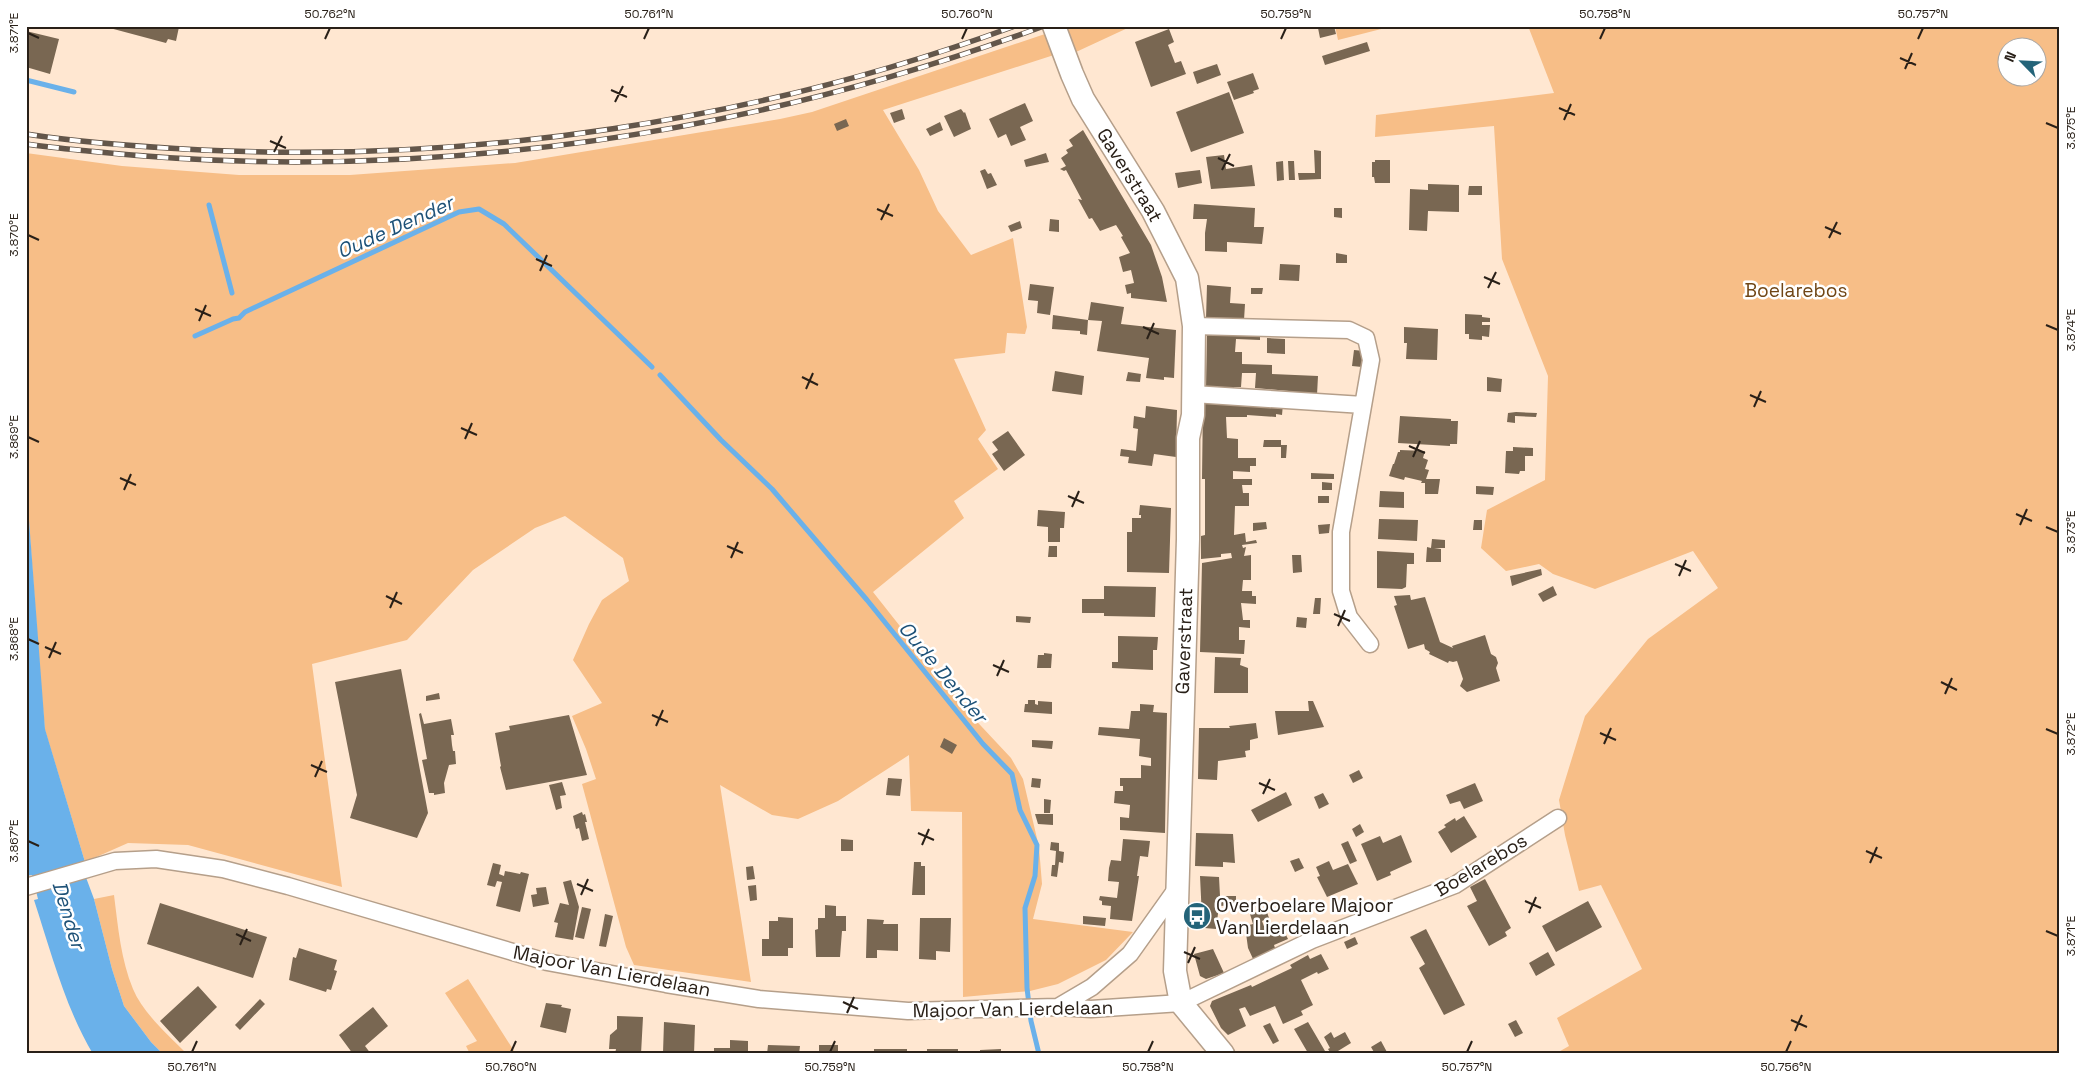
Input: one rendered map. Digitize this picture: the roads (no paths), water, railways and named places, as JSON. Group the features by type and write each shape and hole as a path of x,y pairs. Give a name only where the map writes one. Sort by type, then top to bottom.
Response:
{"street":[{"name":"Gaverstraat","path":"1054,26 1072,74 1084,99 1153,211 1187,278 1194,326 1193,394 1188,438 1188,539 1175,972 1182,1003 1223,1054"},
{"path":"1194,326 1349,330 1366,338 1371,360 1341,532 1341,591 1349,617 1370,644"},
{"path":"1193,394 1362,405"},
{"name":"Boelarebos","path":"1182,1003 1312,940 1455,885 1558,818"},
{"name":"Majoor Van Lierdelaan","path":"26,887 115,862 156,859 223,869 288,886 547,962 759,999 908,1011 1042,1008 1091,1009 1182,1003"},
{"path":"1042,1008 1092,987 1130,954 1177,888"}],"water":[{"name":"Dender","path":"26,481 45,729 85,862 81,864 94,899 112,969 124,1006 151,1042 163,1054 93,1054 74,1017 59,979 34,900 38,899 32,875 26,876"}],"waterway":[{"path":"26,80 74,92"},
{"path":"209,205 232,293"},
{"name":"Oude Dender","path":"195,336 239,318 245,312 459,212 479,209 504,224 652,367"},
{"name":"Oude Dender","path":"660,375 721,440 772,489 867,600 983,744 1012,774 1020,810 1037,845 1035,876 1025,908 1027,988 1031,1021 1039,1054"}],"railway":[{"path":"26,134 158,148 305,152 409,149 512,142 614,128 716,110 817,87 917,59 1015,26"},
{"path":"26,144 166,158 296,162 393,160 488,153 583,142 676,127 769,108 861,85 953,58 1044,26"}],"place":[{"name":"Overboelare Majoor Van Lierdelaan","path":"1197,916"}]}
